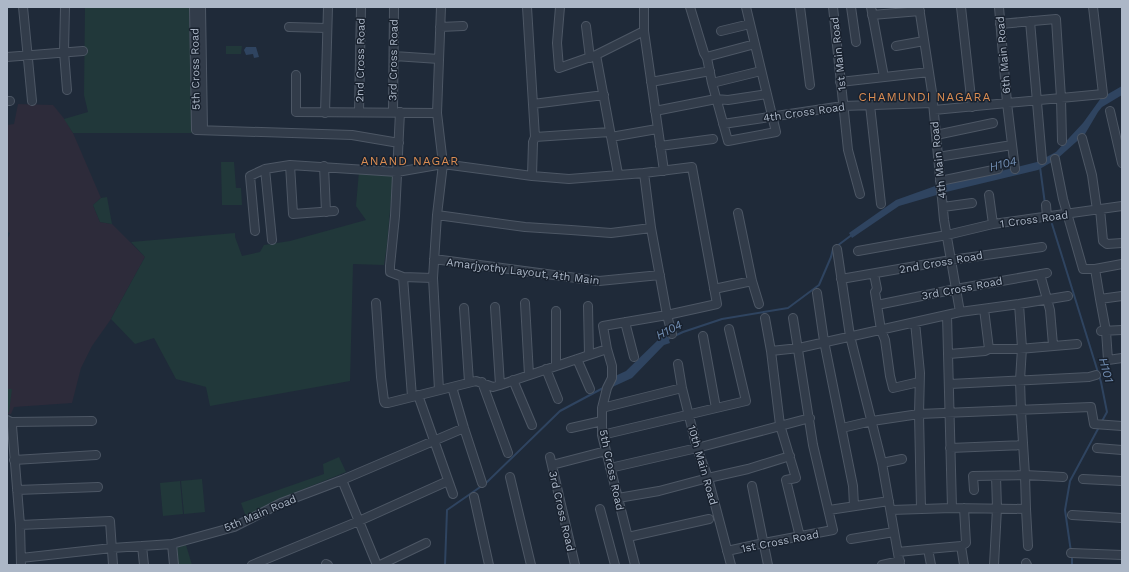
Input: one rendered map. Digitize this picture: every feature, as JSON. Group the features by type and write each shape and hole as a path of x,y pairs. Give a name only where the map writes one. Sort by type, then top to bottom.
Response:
{"street":[{"path":"23,7 32,101"},
{"path":"65,7 64,52 67,90"},
{"name":"5th Cross Road","path":"194,7 198,57 200,130 352,135 399,143"},
{"name":"5th Cross Road","path":"198,57 201,7"},
{"path":"325,113 328,7"},
{"name":"2nd Cross Road","path":"359,112 361,7"},
{"name":"3rd Cross Road","path":"394,7 396,112 399,143 390,272 403,277"},
{"path":"439,390 433,278 437,215 443,164 437,113 441,7"},
{"path":"527,7 535,137 533,142 532,176"},
{"path":"560,7 557,43 559,68 593,56 644,31"},
{"path":"644,7 644,31 664,170"},
{"path":"690,7 704,53 707,58 716,99 728,141 776,132 746,7"},
{"path":"800,7 810,85"},
{"name":"1st Main Road","path":"833,7 848,150 860,194"},
{"path":"851,7 856,42"},
{"path":"961,7 972,106"},
{"name":"6th Main Road","path":"999,7 1007,103 1015,169"},
{"name":"4th Cross Road","path":"723,124 843,106 972,106 1103,94 1093,7"},
{"path":"884,77 871,11 919,9"},
{"name":"4th Main Road","path":"919,9 929,72 943,208 960,312"},
{"path":"1000,24 1056,19 1062,141"},
{"path":"1030,21 1042,160"},
{"path":"721,31 750,24"},
{"path":"440,26 463,26"},
{"path":"586,26 604,95 618,174"},
{"path":"289,27 327,28"},
{"path":"896,46 924,41"},
{"path":"707,58 755,44"},
{"path":"7,57 83,51"},
{"path":"394,56 439,59"},
{"path":"651,82 710,71"},
{"path":"712,83 761,71"},
{"path":"840,82 929,72"},
{"path":"296,75 296,112 437,113"},
{"path":"655,111 716,99 728,100 767,94"},
{"path":"533,104 604,95"},
{"path":"870,105 880,204"},
{"path":"1110,111 1122,163"},
{"path":"936,135 993,123"},
{"path":"535,137 611,134 657,129"},
{"path":"660,146 713,138"},
{"path":"1082,138 1092,175 1103,241 1107,244 1122,243"},
{"path":"938,157 1012,145"},
{"path":"1055,159 1067,214 1083,269 1095,269 1122,264"},
{"path":"255,231 250,176 266,169 290,165 324,166 397,172 443,164 532,176 569,179 644,173 692,167 717,304 667,315 603,326 607,349 500,385 493,387 482,382 469,382 385,403 381,377 376,303"},
{"path":"290,165 293,214 330,211 324,166"},
{"path":"266,169 272,240"},
{"path":"940,181 998,169"},
{"path":"644,173 651,228 667,315 672,334"},
{"path":"989,195 993,224"},
{"path":"943,208 972,203"},
{"path":"1046,205 1047,217"},
{"name":"1 Cross Road","path":"858,251 947,235 993,224 1122,206"},
{"path":"738,213 752,281 759,304"},
{"path":"437,215 525,227 571,230 611,232 651,228"},
{"name":"2nd Cross Road","path":"841,279 951,260 1042,247"},
{"path":"837,249 850,336 882,463 900,563 882,565"},
{"name":"Amarjyothy Layout, 4th Main","path":"434,259 599,282 660,275"},
{"path":"1095,269 1108,360 1122,358"},
{"path":"874,274 877,289 875,292 881,330 885,340 893,388 920,382"},
{"name":"3rd Cross Road","path":"877,305 956,288 1044,274 1048,300"},
{"path":"433,278 403,277 415,396 453,494"},
{"path":"714,289 752,281"},
{"path":"817,293 824,341 853,486 854,506"},
{"path":"771,351 799,348 824,341 960,312 1068,296"},
{"path":"1100,299 1122,296"},
{"path":"1048,300 1053,345"},
{"path":"525,303 529,375"},
{"path":"1019,304 1022,348 1020,380 1021,411 1028,546"},
{"path":"588,306 589,355"},
{"path":"496,307 500,385"},
{"path":"464,308 469,382"},
{"path":"984,309 989,349"},
{"path":"556,311 556,366"},
{"path":"948,315 952,508"},
{"path":"765,318 771,351 780,426 796,478 786,480 800,537"},
{"path":"793,318 799,348 813,445 829,510 889,501"},
{"path":"625,322 634,357"},
{"path":"915,322 920,382 919,414 921,509"},
{"path":"602,435 746,401 730,329"},
{"path":"1103,331 1122,330"},
{"path":"703,336 716,408"},
{"path":"949,354 985,351 989,349 1077,344"},
{"name":"5th Cross Road","path":"607,349 612,366 612,378 608,385 602,408 602,435 635,565"},
{"path":"577,359 590,389"},
{"name":"10th Main Road","path":"678,364 682,388 697,448 708,478 731,565"},
{"path":"546,369 558,399"},
{"path":"950,384 1089,377 1096,375"},
{"path":"513,380 532,424"},
{"path":"482,382 508,453"},
{"path":"452,387 482,483"},
{"path":"602,408 682,388"},
{"path":"842,428 872,421 919,414 1091,407 1094,424 1122,426"},
{"path":"610,468 697,448 810,418"},
{"path":"21,561 17,490 9,421 92,421"},
{"path":"571,428 602,421"},
{"name":"5th Main Road","path":"21,561 112,548 172,544 234,527 281,503 342,480 464,428"},
{"path":"950,448 1023,445"},
{"path":"1097,448 1122,450"},
{"name":"3rd Cross Road","path":"575,565 551,461 587,456 606,451"},
{"path":"14,460 96,455"},
{"path":"618,498 748,469 790,456"},
{"path":"882,463 902,459"},
{"path":"974,490 973,476 1025,475 1064,477"},
{"path":"994,565 997,508 996,476"},
{"path":"510,477 531,565"},
{"path":"1082,479 1122,481"},
{"path":"342,480 359,521 381,565 426,543"},
{"path":"252,565 359,521 448,481"},
{"path":"752,486 768,565"},
{"path":"17,490 98,487"},
{"path":"474,497 489,565"},
{"path":"600,508 615,565"},
{"path":"891,510 952,508 1026,509"},
{"path":"898,552 961,546 966,543 964,508"},
{"name":"1st Cross Road","path":"728,551 833,530 829,510"},
{"path":"1072,515 1122,518"},
{"path":"628,537 709,519"},
{"path":"20,525 110,521 113,565"},
{"path":"851,539 894,532"},
{"path":"172,544 174,565"},
{"path":"142,546 144,565"},
{"path":"961,546 964,565"},
{"path":"928,549 931,565"},
{"path":"1071,553 1122,555"}],"shaded area":[{"path":"18,104 53,105 66,121 73,133 101,198 93,205 100,222 112,224 145,257 111,319 92,346 81,368 72,403 14,407 11,414 7,414 7,240 10,233 7,232 7,125 14,124"}],"green space":[{"path":"85,7 189,7 192,133 73,133 64,119 88,112 84,95"},
{"path":"226,46 242,46 241,54 226,54"},
{"path":"221,162 234,162 236,188 241,188 242,205 222,205"},
{"path":"359,171 393,175 384,265 353,264 350,381 210,406 206,387 176,379 154,338 135,344 111,319 145,257 131,242 235,233 242,256 260,252 264,245 290,241 366,220 356,206"},
{"path":"107,197 112,224 100,222 93,205 101,198"},
{"path":"7,389 12,389 9,412 7,413"},
{"path":"339,457 346,472 279,499 246,517 241,503 324,474 323,464"},
{"path":"202,479 205,512 184,514 181,481"},
{"path":"180,481 183,514 163,516 160,483"},
{"path":"186,545 192,565 178,565 176,547"}],"water":[{"path":"246,47 256,47 259,57 254,58 253,54 246,55 244,50"},
{"path":"1122,86 1122,95 1102,107 1085,134 1057,159 1038,170 946,192 944,182 989,174 1037,162 1056,152 1083,123 1101,98"},
{"path":"938,185 940,194 899,206 852,238 849,233 896,200"},
{"path":"667,334 670,343 664,345 632,378 608,389 613,377 626,371 659,339"}],"waterway":[{"name":"H101","path":"1040,167 1045,204"},
{"name":"H101","path":"1052,224 1101,382 1107,412 1101,423"},
{"name":"H104","path":"668,339 683,332 722,319 788,308 819,285 833,249 853,234"},
{"name":"H104","path":"445,565 447,510 486,483 560,411 605,387"},
{"name":"H101","path":"1071,552 1065,510 1070,481 1099,427"},
{"name":"H101","path":"1072,556 1072,565"}],"district":[{"name":"CHAMUNDI NAGARA","path":"925,97"},
{"name":"ANAND NAGAR","path":"410,161"}]}
